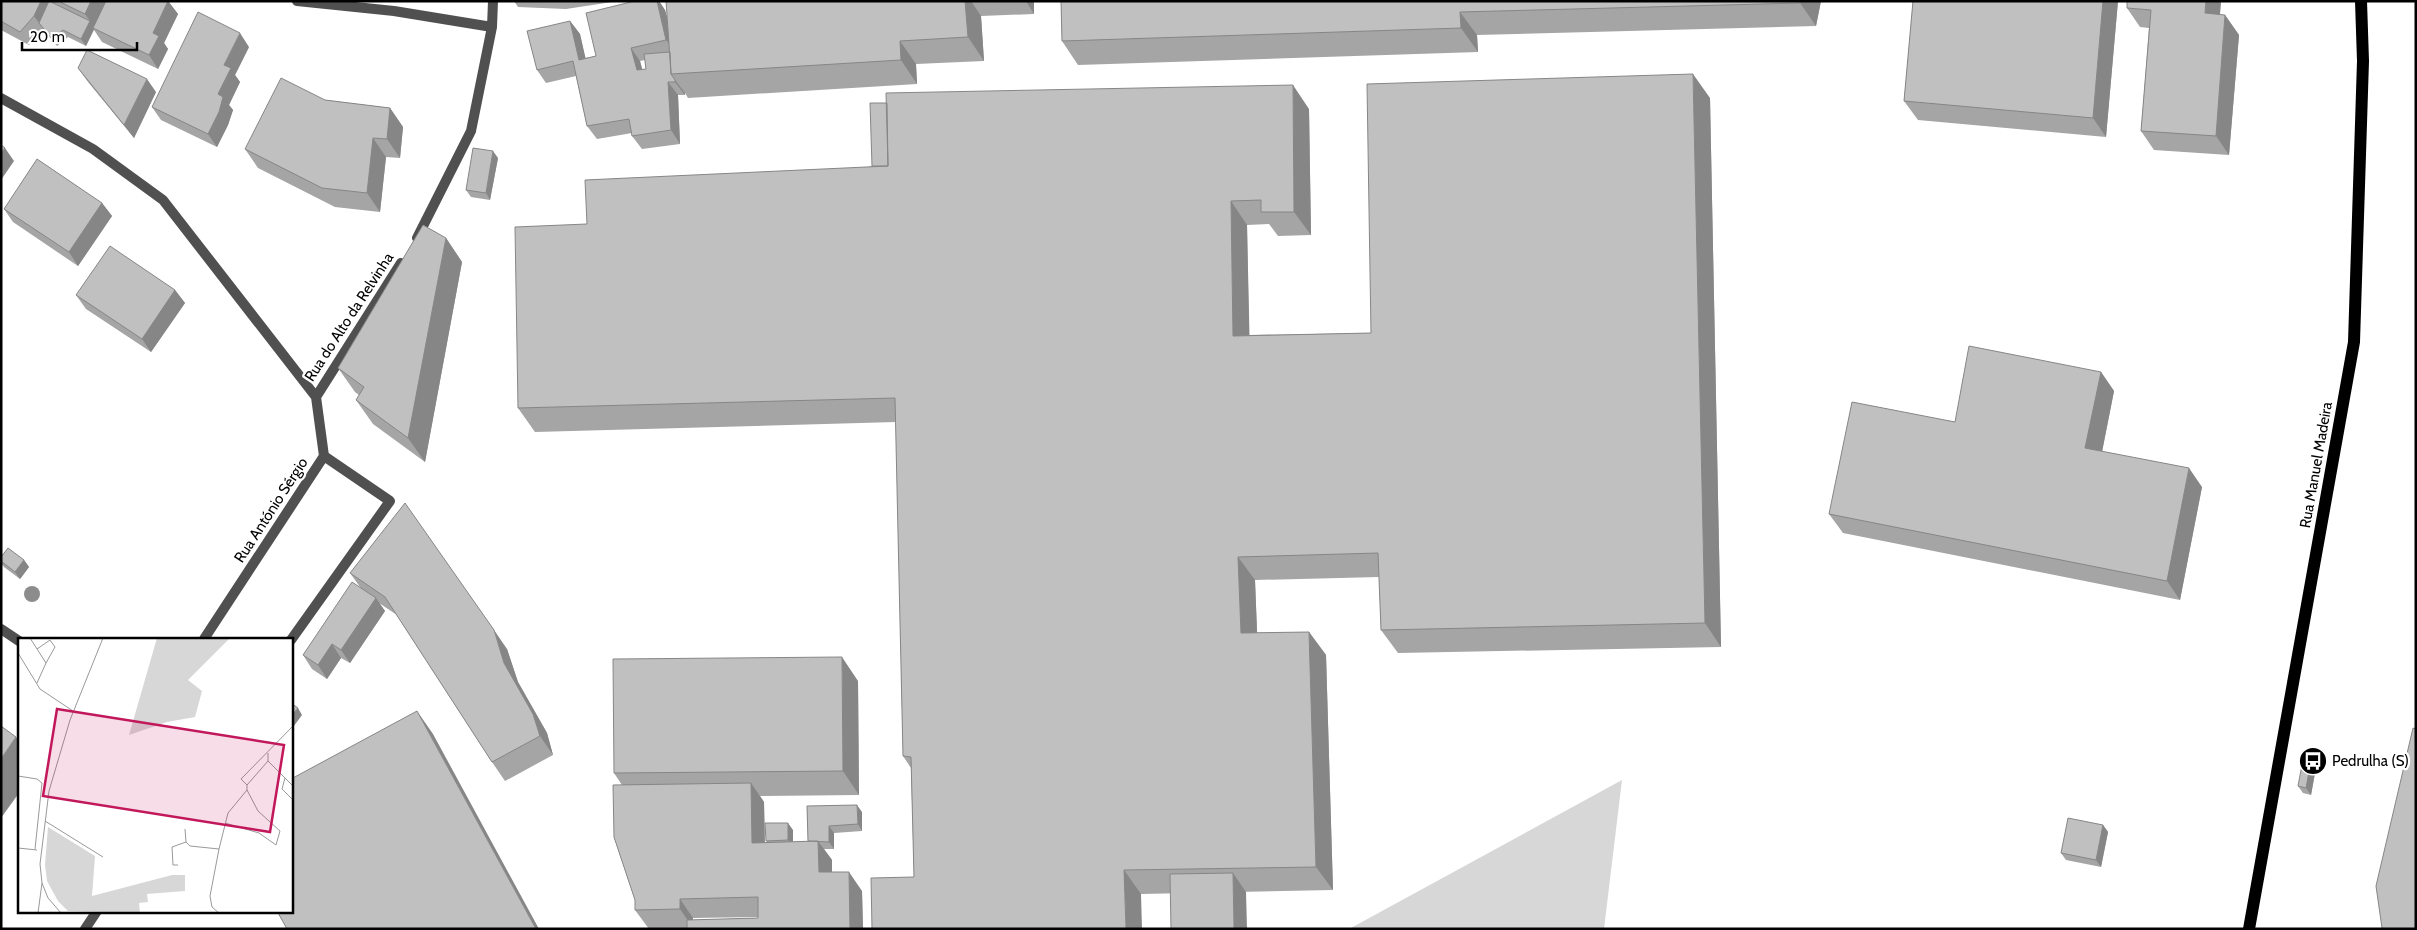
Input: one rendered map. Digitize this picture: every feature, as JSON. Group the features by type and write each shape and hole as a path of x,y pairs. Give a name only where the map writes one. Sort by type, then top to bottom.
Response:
{"main road":[{"name":"Rua Manuel Madeira","path":"2249,929 2354,342 2363,61 2361,1"}],"street":[{"path":"297,1 394,11 492,27"},
{"name":"Rua do Alto da Relvinha","path":"324,456 316,397 419,234 471,131 492,27 493,1"},
{"path":"1,98 92,149 163,200 316,397"},
{"name":"Rua António Sérgio","path":"205,638 324,456 390,501 292,639"},
{"path":"1,629 18,640"},
{"path":"85,929 96,912"}],"shaded area":[{"path":"1622,780 1604,929 1349,929"}],"building":[{"path":"1,1 41,1 34,16 20,32 1,21"},
{"path":"49,1 90,21 81,39 63,30 52,39 39,23"},
{"path":"58,1 91,1 85,14"},
{"path":"106,1 168,1 153,33 159,36 149,55 93,28"},
{"path":"635,1 657,1 666,40 631,48 637,70 646,69 644,54 670,52 671,74 675,82 668,82 671,130 632,136 629,119 587,126 573,61 537,70 527,31 570,21 579,60 596,56 586,13"},
{"path":"666,1 965,1 968,37 900,41 901,60 671,74"},
{"path":"1061,1 1800,1 1800,3 1460,12 1461,28 1062,41"},
{"path":"1913,1 2103,1 2093,118 1904,101"},
{"path":"2127,1 2206,1 2205,13 2225,15 2216,136 2141,131 2151,10 2127,8"},
{"path":"198,12 240,33 224,65 231,68 218,94 223,97 219,112 208,134 152,107"},
{"path":"87,50 147,79 124,125 78,68"},
{"path":"1693,74 1705,623 1381,630 1378,553 1238,557 1241,633 1309,632 1316,867 1124,870 1126,929 872,929 871,878 914,877 911,757 903,756 895,398 518,408 515,227 587,224 585,180 888,166 886,93 1293,85 1294,212 1261,212 1261,200 1231,201 1233,336 1371,333 1367,84"},
{"path":"281,78 325,100 390,108 387,139 373,138 367,193 322,188 245,149"},
{"path":"870,103 887,103 888,166 872,166"},
{"path":"1,145 5,148 1,153"},
{"path":"473,148 493,151 486,193 466,190"},
{"path":"37,159 102,203 69,252 4,209"},
{"path":"423,225 446,238 408,438 356,400 364,387 338,368"},
{"path":"110,246 175,290 142,339 76,295"},
{"path":"1969,346 2101,372 2085,448 2189,468 2167,581 1829,514 1852,402 1955,422"},
{"path":"405,503 494,630 504,663 533,714 540,736 492,762 385,597 350,573"},
{"path":"8,548 24,560 15,572 1,561 1,557"},
{"path":"352,582 376,598 341,650 332,644 318,665 303,655"},
{"path":"842,657 843,771 614,773 613,659"},
{"path":"292,704 298,708 292,715"},
{"path":"417,711 536,929 287,929 278,912 292,912 292,778"},
{"path":"1,726 16,737 1,759"},
{"path":"2413,728 2416,729 2416,929 2383,929 2376,886"},
{"path":"2302,765 2310,766 2306,788 2298,786"},
{"path":"751,783 752,843 818,841 819,872 849,872 850,929 687,929 687,920 758,918 758,897 680,899 680,909 635,910 635,900 614,837 613,785"},
{"path":"857,805 858,824 829,826 829,842 808,841 807,806"},
{"path":"2068,818 2103,825 2096,860 2061,853"},
{"path":"765,823 788,823 788,840 766,841"},
{"path":"1233,873 1234,929 1171,929 1170,874"}],"place":[{"name":"Pedrulha (S)","path":"2313,761"}]}
